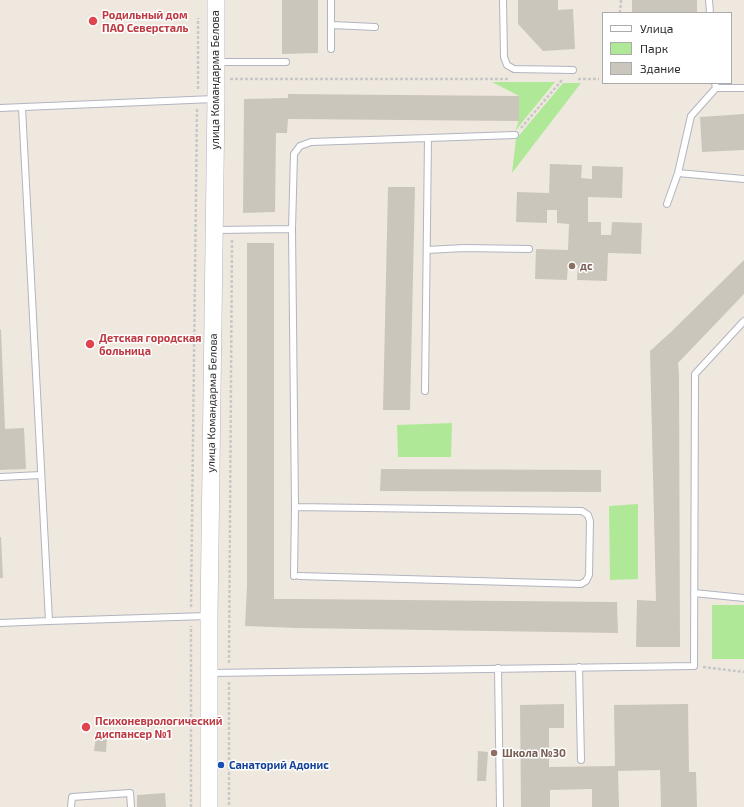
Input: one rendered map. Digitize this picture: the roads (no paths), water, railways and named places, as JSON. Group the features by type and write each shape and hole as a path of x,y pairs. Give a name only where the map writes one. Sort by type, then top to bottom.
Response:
{"main road":[{"name":"улица Командарма Белова","path":"209,807 209,616 216,0"}],"lane":[{"path":"331,0 332,49"},
{"path":"502,0 504,57 507,65 514,69 573,70"},
{"path":"710,0 710,12"},
{"path":"332,25 375,27"},
{"path":"216,62 286,62"},
{"path":"667,204 678,173 691,116 715,86 744,88"},
{"path":"0,108 216,99"},
{"path":"22,108 48,621"},
{"path":"295,507 582,511 588,515 590,521 589,575 586,581 581,584 296,576 295,507 292,229 294,154 300,146 311,142 515,135"},
{"path":"425,391 428,138"},
{"path":"678,173 744,179"},
{"path":"214,230 292,229"},
{"path":"427,250 464,248 529,249"},
{"path":"209,673 694,666 694,374 744,322"},
{"path":"0,478 41,475"},
{"path":"694,593 744,598"},
{"path":"0,623 209,616"},
{"path":"579,667 581,760"},
{"path":"498,668 500,807"},
{"path":"72,807 72,797 130,793 130,807"}],"place":[{"name":"Родильный дом ПАО Северсталь","path":"93,21"},
{"name":"дс","path":"572,266"},
{"name":"Детская городская больница","path":"90,344"},
{"name":"Психоневрологический диспансер №1","path":"86,727"},
{"name":"Школа №30","path":"494,753"},
{"name":"Санаторий Адонис","path":"221,765"}]}
